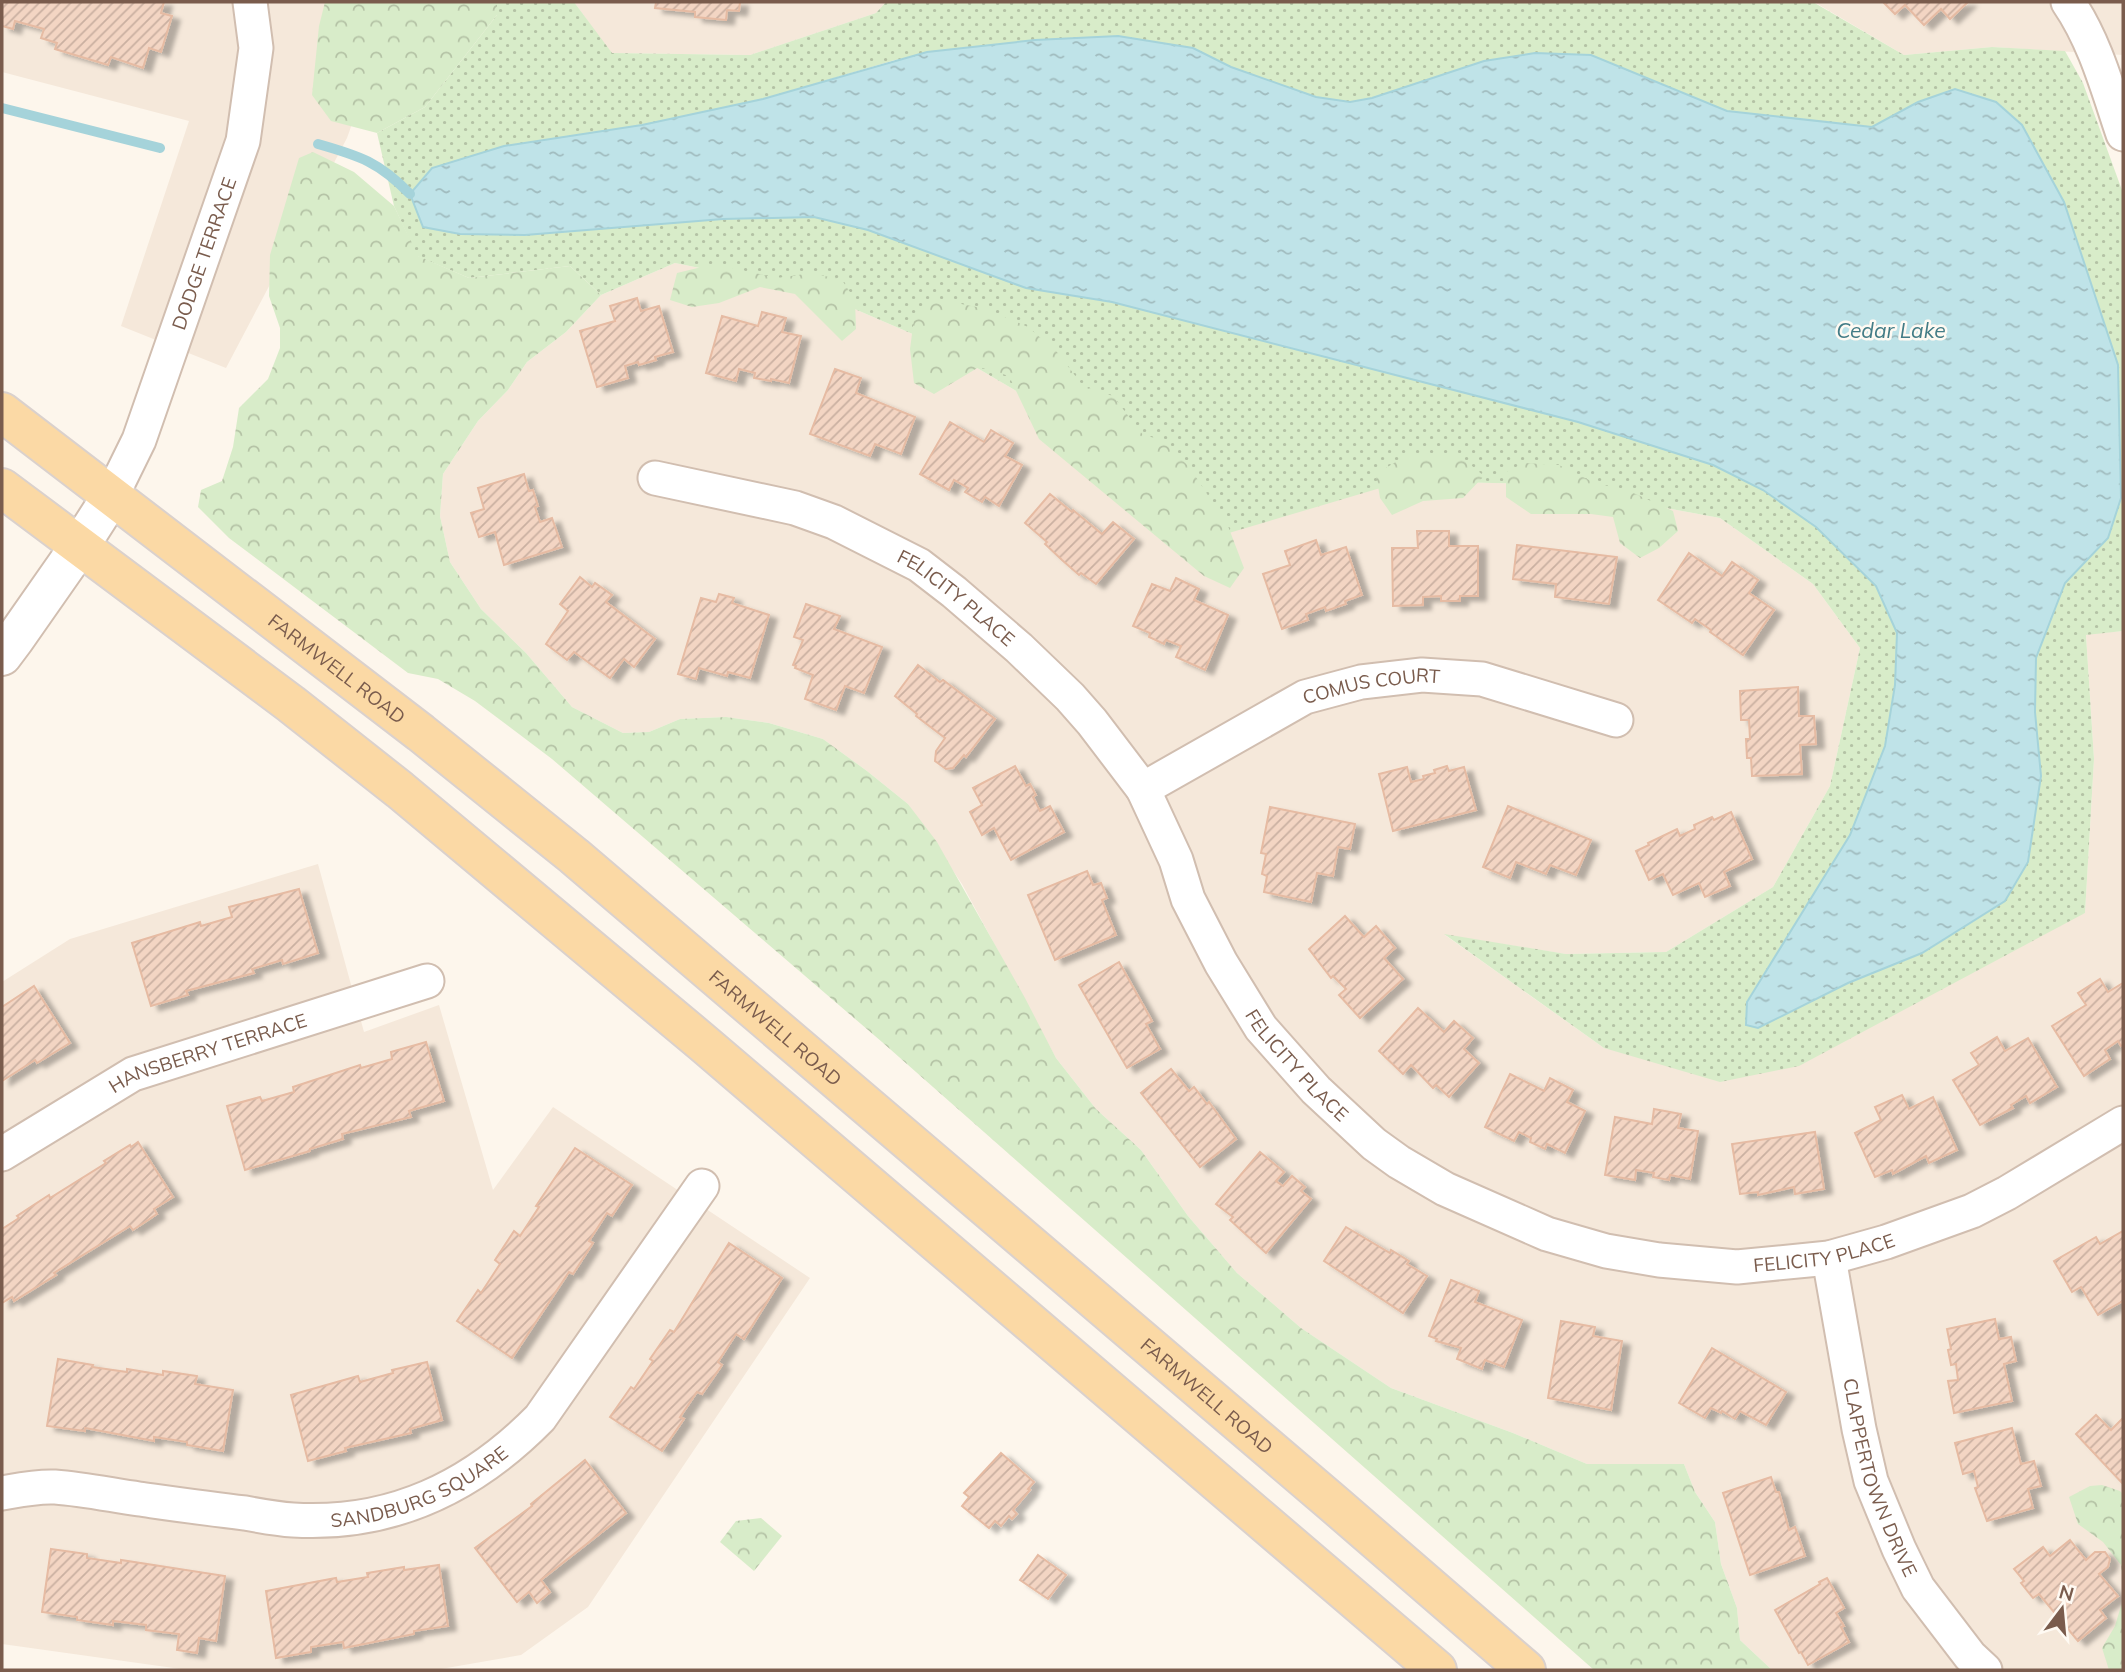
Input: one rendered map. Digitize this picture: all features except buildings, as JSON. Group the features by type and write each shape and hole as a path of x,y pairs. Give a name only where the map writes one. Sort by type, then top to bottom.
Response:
{"main road":[{"name":"FARMWELL ROAD","path":"2,412 421,733 573,856 1526,1670"},
{"path":"2,488 291,704 430,814 1437,1670"}],"street":[{"name":"DODGE TERRACE","path":"111,497 139,440 243,141 256,48 250,2"},
{"path":"2068,2 2077,15 2104,78 2123,134"},
{"name":"FELICITY PLACE","path":"654,478 795,508 834,522 919,565 954,592 1019,648 1070,697 1143,789 1175,860 1188,899 1221,963 1261,1028 1316,1090 1374,1144 1399,1162 1445,1189 1546,1234 1606,1251 1659,1260 1737,1267 1829,1258 1886,1242 1972,1212 2123,1123"},
{"path":"2,656 111,497"},
{"name":"COMUS COURT","path":"1143,789 1305,698 1360,682 1422,675 1482,679 1616,720"},
{"name":"HANSBERRY TERRACE","path":"2,1154 133,1074 427,981"},
{"name":"SANDBURG SQUARE","path":"2,1493 54,1487 293,1520 373,1515 432,1496 490,1463 540,1418 702,1186"},
{"name":"CLAPPERTOWN DRIVE","path":"1829,1258 1859,1429 1871,1481 1918,1588 1970,1656 1985,1670"}],"shaded area":[{"path":"2,2 395,2 347,138 226,368 121,326 189,121 2,72"},
{"path":"574,2 886,2 876,13 750,55 611,53"},
{"path":"1814,2 2123,2 2123,55 1992,47 1904,55"},
{"path":"675,263 813,291 938,345 1076,426 1404,481 1536,484 1720,518 1813,584 1860,648 1830,786 1773,887 1666,952 1566,954 1445,935 1604,1048 2085,913 2094,759 2086,634 2123,631 2123,1670 1772,1670 1740,1640 1737,1608 1721,1564 1715,1522 1695,1492 1684,1464 1587,1464 1513,1433 1391,1388 1301,1328 1237,1273 1188,1216 1141,1150 1096,1109 1056,1058 962,884 908,804 867,771 823,739 769,723 726,717 680,719 649,732 623,733 572,707 526,653 481,609 450,562 440,516 443,474 478,421 508,390 527,362 566,332 601,295"},
{"path":"318,864 364,1032 439,1005 493,1190 553,1107 810,1278 588,1607 521,1655 435,1670 188,1670 2,1644 2,982 70,939"}],"green space":[{"path":"325,2 497,2 497,15 425,107 377,133 331,121 312,95 319,26"},
{"path":"497,2 574,2 612,53 750,55 876,13 886,2 1813,2 1904,55 1992,47 2065,51 2083,83 2123,193 2123,631 2086,635 2094,759 2085,913 1799,1066 1720,1082 1604,1048 1444,934 1566,954 1666,952 1773,887 1830,786 1860,648 1813,584 1720,518 1536,484 1404,481 1212,538 1076,426 938,345 813,291 675,263 601,295 570,266 469,278 417,256 394,206 377,133 425,107 497,15","holes":["1118,36 1193,48 1231,67 1316,97 1350,102 1591,55 1727,111 1872,127 1918,102 2064,202 2118,366 2121,498 2108,538 2065,583 2036,658 2035,712 2005,901 1923,953 1747,1025 1747,1001 1850,835 1885,746 1895,685 1897,633 1877,586 1816,527 1763,490 1713,465 1578,422 1112,302 1026,288 868,230 814,217 723,219 525,235 460,234 642,125 763,99 895,60 1035,40"]},
{"path":"313,152 354,172 394,206 418,256 469,278 570,266 601,295 566,332 527,362 508,390 478,421 443,474 440,516 450,562 481,609 526,653 572,707 623,733 649,732 680,719 726,717 769,723 823,739 867,771 908,804 937,842 1056,1058 1096,1109 1141,1150 1188,1216 1237,1273 1301,1328 1391,1388 1513,1433 1587,1464 1684,1464 1695,1492 1715,1522 1721,1564 1737,1608 1740,1640 1772,1670 1594,1670 882,1042 552,759 475,701 438,679 408,673 229,538 198,507 201,490 222,481 233,447 239,408 268,379 280,348 280,328 269,296 270,255 299,158"},
{"path":"714,264 777,278 812,273 842,280 855,300 856,329 842,341 795,294 760,287 719,303 692,307 670,300 677,273"},
{"path":"932,298 986,309 1028,327 1057,352 1083,386 1113,396 1143,435 1163,440 1190,468 1228,526 1244,568 1230,588 1204,576 1039,439 1009,376 979,367 934,394 914,383 910,349 914,319"},
{"path":"1407,455 1460,456 1484,476 1463,498 1423,501 1392,515 1380,498 1376,474"},
{"path":"1524,463 1559,465 1595,483 1629,491 1673,511 1678,531 1659,548 1640,558 1620,543 1613,517 1591,514 1531,514 1506,497 1506,472"},
{"path":"2102,1485 2123,1494 2123,1583 2121,1565 2103,1542 2078,1524 2069,1497 2090,1486"},
{"path":"761,1518 782,1536 754,1571 720,1542 736,1521"},
{"path":"2123,1599 2123,1670 2109,1670 2102,1648 2115,1626"}],"water":[{"name":"Cedar Lake","path":"1118,36 1193,48 1231,67 1316,97 1350,102 1372,98 1484,61 1535,53 1591,55 1727,111 1872,127 1918,102 1955,89 1996,102 2022,125 2064,202 2118,365 2121,498 2108,538 2065,583 2036,658 2035,712 2041,776 2028,862 2005,901 1922,953 1848,983 1758,1028 1746,1025 1747,1002 1850,835 1885,746 1895,685 1897,633 1876,586 1816,527 1763,490 1713,465 1578,422 1112,302 1026,288 868,230 814,217 723,219 525,235 460,234 423,227 410,194 432,168 504,146 642,125 763,99 927,52 1035,40"}],"waterway":[{"path":"2,108 160,148"},
{"path":"318,144 346,152 378,167 410,194"}]}
